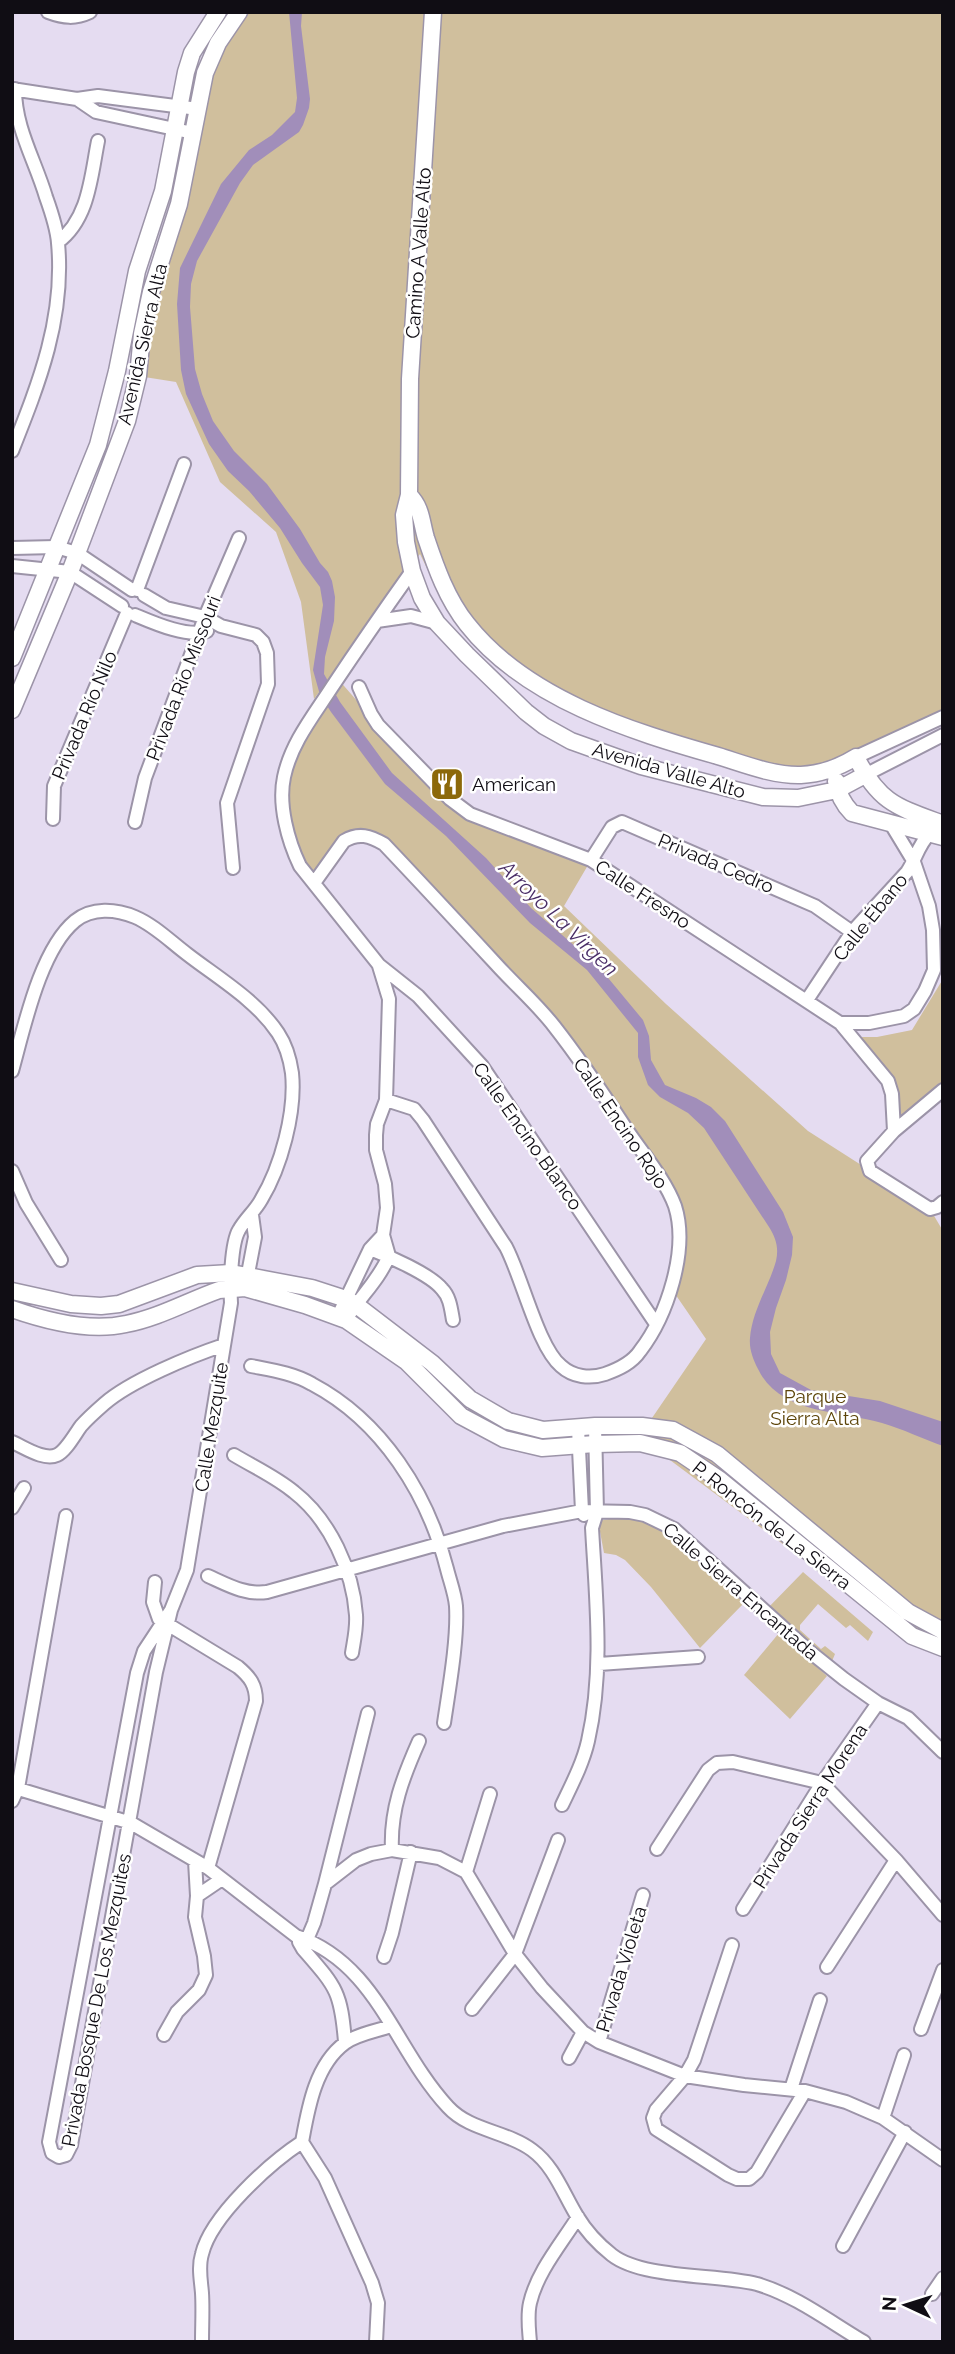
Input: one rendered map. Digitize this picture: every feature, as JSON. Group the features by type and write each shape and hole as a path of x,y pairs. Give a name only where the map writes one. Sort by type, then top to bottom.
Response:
{"street":[{"path":"48,12 68,18 90,12"},
{"name":"Avenida Sierra Alta","path":"12,658 98,445 137,271 163,191 178,105 192,52 218,12"},
{"name":"Avenida Sierra Alta","path":"12,710 70,572 127,421 138,376 142,334 158,266 178,204 210,63 218,43 239,12"},
{"name":"Camino A Valle Alto","path":"409,495 410,379 433,12"},
{"path":"12,451 45,367 57,306 58,242 46,196 19,124 14,89 78,99 98,96 198,109"},
{"path":"78,99 96,112 193,133"},
{"path":"123,117 125,101"},
{"path":"58,242 70,233 84,210 98,141"},
{"path":"125,331 142,334"},
{"path":"128,611 145,608 138,592 184,464"},
{"name":"Avenida Valle Alto","path":"943,717 835,769 798,775 778,773 657,739 595,715 514,670 481,642 448,596 425,535 418,503 409,495 404,514 412,571 422,598 438,623 467,656 526,712 571,741 641,766 763,797 798,798 837,790 943,734"},
{"name":"Privada Río Missouri","path":"135,822 145,778 205,617 239,538"},
{"path":"12,548 56,547 77,553 166,608 205,617 221,626 256,635 263,642 268,684 226,803 233,868"},
{"path":"12,566 70,572 128,611 159,625 200,634 221,626"},
{"path":"351,1302 375,1283 389,1256 383,1235 387,1208 376,1135 386,1100 389,999 379,965 300,866 293,852 283,803 283,779 299,738 412,571"},
{"path":"128,611 125,593 138,592"},
{"name":"Privada Río Nilo","path":"53,819 54,786 128,611"},
{"path":"377,621 411,616 438,623"},
{"name":"Calle Fresno","path":"359,687 378,725 450,799 470,814 592,860 840,1023 888,1081 892,1094 894,1131"},
{"path":"856,757 865,775 888,802 939,831"},
{"path":"835,769 837,790 852,813 891,824 939,831"},
{"name":"Privada Cedro","path":"592,860 612,827 622,822 815,906 852,932"},
{"path":"840,1023 869,1023 904,1016 914,1010 938,970 929,906 914,862 891,824"},
{"name":"Calle Ébano","path":"807,1000 852,932 914,862 918,848 939,831"},
{"name":"Calle Encino Rojo","path":"314,883 344,841 369,836 384,844 553,1025 667,1189 675,1208 679,1233 676,1269 656,1324 639,1353 621,1369 588,1378 562,1368 551,1356 542,1337 517,1268 506,1247 431,1131 414,1109 386,1100"},
{"name":"Calle Mezquite","path":"12,1071 39,983 54,947 75,920 92,912 108,910 138,918 257,1009 278,1033 290,1060 292,1087 285,1136 275,1174 252,1215 255,1237 237,1285 224,1345 190,1550 181,1587 164,1624 144,1651 137,1673 112,1815"},
{"name":"Calle Encino Blanco","path":"379,965 418,996 494,1082 656,1324"},
{"path":"389,999 402,993 418,996"},
{"path":"943,1090 894,1131 867,1161 867,1167 930,1209 943,1202"},
{"path":"12,1171 26,1203 61,1260"},
{"path":"342,1318 351,1302 369,1249 383,1235"},
{"path":"369,1249 389,1256 435,1282 449,1300 453,1320"},
{"name":"P. Roncón de La Sierra","path":"12,1291 71,1304 101,1306 119,1304 197,1275 342,1318 399,1356 461,1416 504,1439 533,1447 640,1443 680,1453 720,1480 903,1629 921,1640 943,1648"},
{"path":"13,1310 69,1324 124,1325 237,1285"},
{"name":"P. Roncón de La Sierra","path":"237,1285 312,1289 351,1302 432,1363 470,1399 508,1421 543,1430 642,1426 673,1430 692,1439 727,1462 908,1612 943,1631"},
{"path":"12,1442 41,1455 60,1454 83,1424 106,1402 128,1388 202,1352 224,1345"},
{"path":"251,1366 281,1372 312,1383 346,1406 386,1444 420,1494 440,1542 456,1605 444,1723"},
{"path":"562,1805 582,1762 588,1741 599,1664 592,1528 597,1512 596,1426"},
{"path":"578,1428 582,1511 592,1528"},
{"path":"234,1455 295,1492 330,1535 347,1570 356,1615 352,1653"},
{"path":"12,1508 24,1488"},
{"name":"Calle Sierra Encantada","path":"208,1576 241,1591 257,1593 503,1526 582,1511 645,1515 674,1529 809,1651 878,1703 908,1718 943,1752"},
{"path":"66,1516 14,1792 112,1815 131,1823 208,1868 302,1942 342,1959 359,1976 437,2094 450,2109 462,2119 531,2149 550,2167 590,2235 621,2261 653,2270 757,2285 789,2298 864,2342"},
{"path":"155,1582 155,1611 164,1624 238,1667 247,1674 256,1689 256,1701 208,1868"},
{"path":"131,1823 164,1624"},
{"path":"599,1664 698,1657"},
{"name":"Privada Sierra Morena","path":"743,1909 822,1783 878,1703"},
{"path":"302,1942 325,1884 368,1713"},
{"path":"392,1850 391,1826 395,1808 419,1741"},
{"path":"657,1849 708,1770 717,1763 733,1762 822,1783 896,1860 943,1915"},
{"path":"466,1872 490,1794"},
{"name":"Privada Bosque De Los Mezquites","path":"112,1815 49,2142 52,2153 59,2157 66,2155 71,2145 131,1823"},
{"path":"472,2009 515,1954 558,1840"},
{"path":"325,1884 356,1860 371,1854 392,1850 439,1858 466,1872 515,1954 583,2032 599,2042 685,2076 798,2090 846,2102 883,2118 943,2160"},
{"path":"384,1957 393,1933 411,1852"},
{"path":"827,1967 896,1860"},
{"path":"164,2035 177,2012 204,1982 204,1956 195,1917 195,1861"},
{"path":"197,1896 222,1879"},
{"name":"Privada Violeta","path":"599,2042 643,1895"},
{"path":"302,1942 333,1984 342,2009 345,2042"},
{"path":"732,1945 694,2060 685,2076 656,2110 653,2118 656,2129 737,2179 749,2179 757,2172 798,2090 820,2000"},
{"path":"921,2029 943,1970"},
{"path":"202,2342 200,2272 201,2255 207,2241 227,2211 281,2156 302,2142 314,2090 330,2057 345,2042 391,2026"},
{"path":"569,2058 583,2032"},
{"path":"883,2118 904,2055"},
{"path":"843,2246 905,2132"},
{"path":"302,2142 325,2178 372,2283 378,2303 376,2342"},
{"path":"530,2342 529,2311 536,2286 578,2217"},
{"path":"932,2294 943,2278"}],"green space":[{"path":"239,12 943,12 943,714 835,769 768,770 560,698 488,648 439,593 420,554 314,699 301,602 276,532 220,482 176,382 138,376 205,73"},
{"name":"Parque Sierra Alta","path":"338,679 378,725 470,814 591,860 564,906 666,1004 808,1131 930,1209 943,1231 943,1641 909,1638 639,1437 706,1339 671,1288 675,1208 553,1025 369,836 344,841 314,883 294,852 283,779"},
{"path":"943,979 943,1085 902,1119 890,1077 861,1037 877,1037 912,1030"},
{"path":"632,1515 665,1526 713,1567 744,1603 700,1648 651,1587 625,1560 604,1553 598,1521"},
{"path":"803,1572 873,1632 868,1641 850,1625 846,1628 818,1604 800,1625 800,1630 821,1649 825,1646 835,1654 830,1666 765,1611"},
{"path":"779,1633 827,1676 790,1719 744,1675"}],"shaded area":[{"path":"289,12 302,12 309,108 299,132 253,165 240,183 197,261 191,284 190,307 195,369 213,421 234,451 267,484 300,529 332,581 335,597 334,621 325,657 324,674 340,702 392,773 486,858 531,908 599,967 643,1020 649,1036 651,1060 665,1085 711,1107 725,1121 783,1212 793,1237 786,1280 770,1332 771,1354 780,1373 811,1390 880,1401 943,1422 943,1446 882,1423 796,1403 780,1395 768,1384 754,1361 750,1342 754,1318 777,1256 776,1243 769,1227 704,1128 688,1113 660,1097 648,1085 638,1057 638,1033 587,970 530,923 446,836 385,784 320,695 313,670 323,605 320,587 280,528 228,471 209,444 186,394 181,370 177,304 180,268 221,184 249,150 272,135 295,112 297,98"}],"place":[{"name":"American","path":"447,784"}],"water label":[{"name":"Arroyo La Virgen","path":"559,918"}]}
